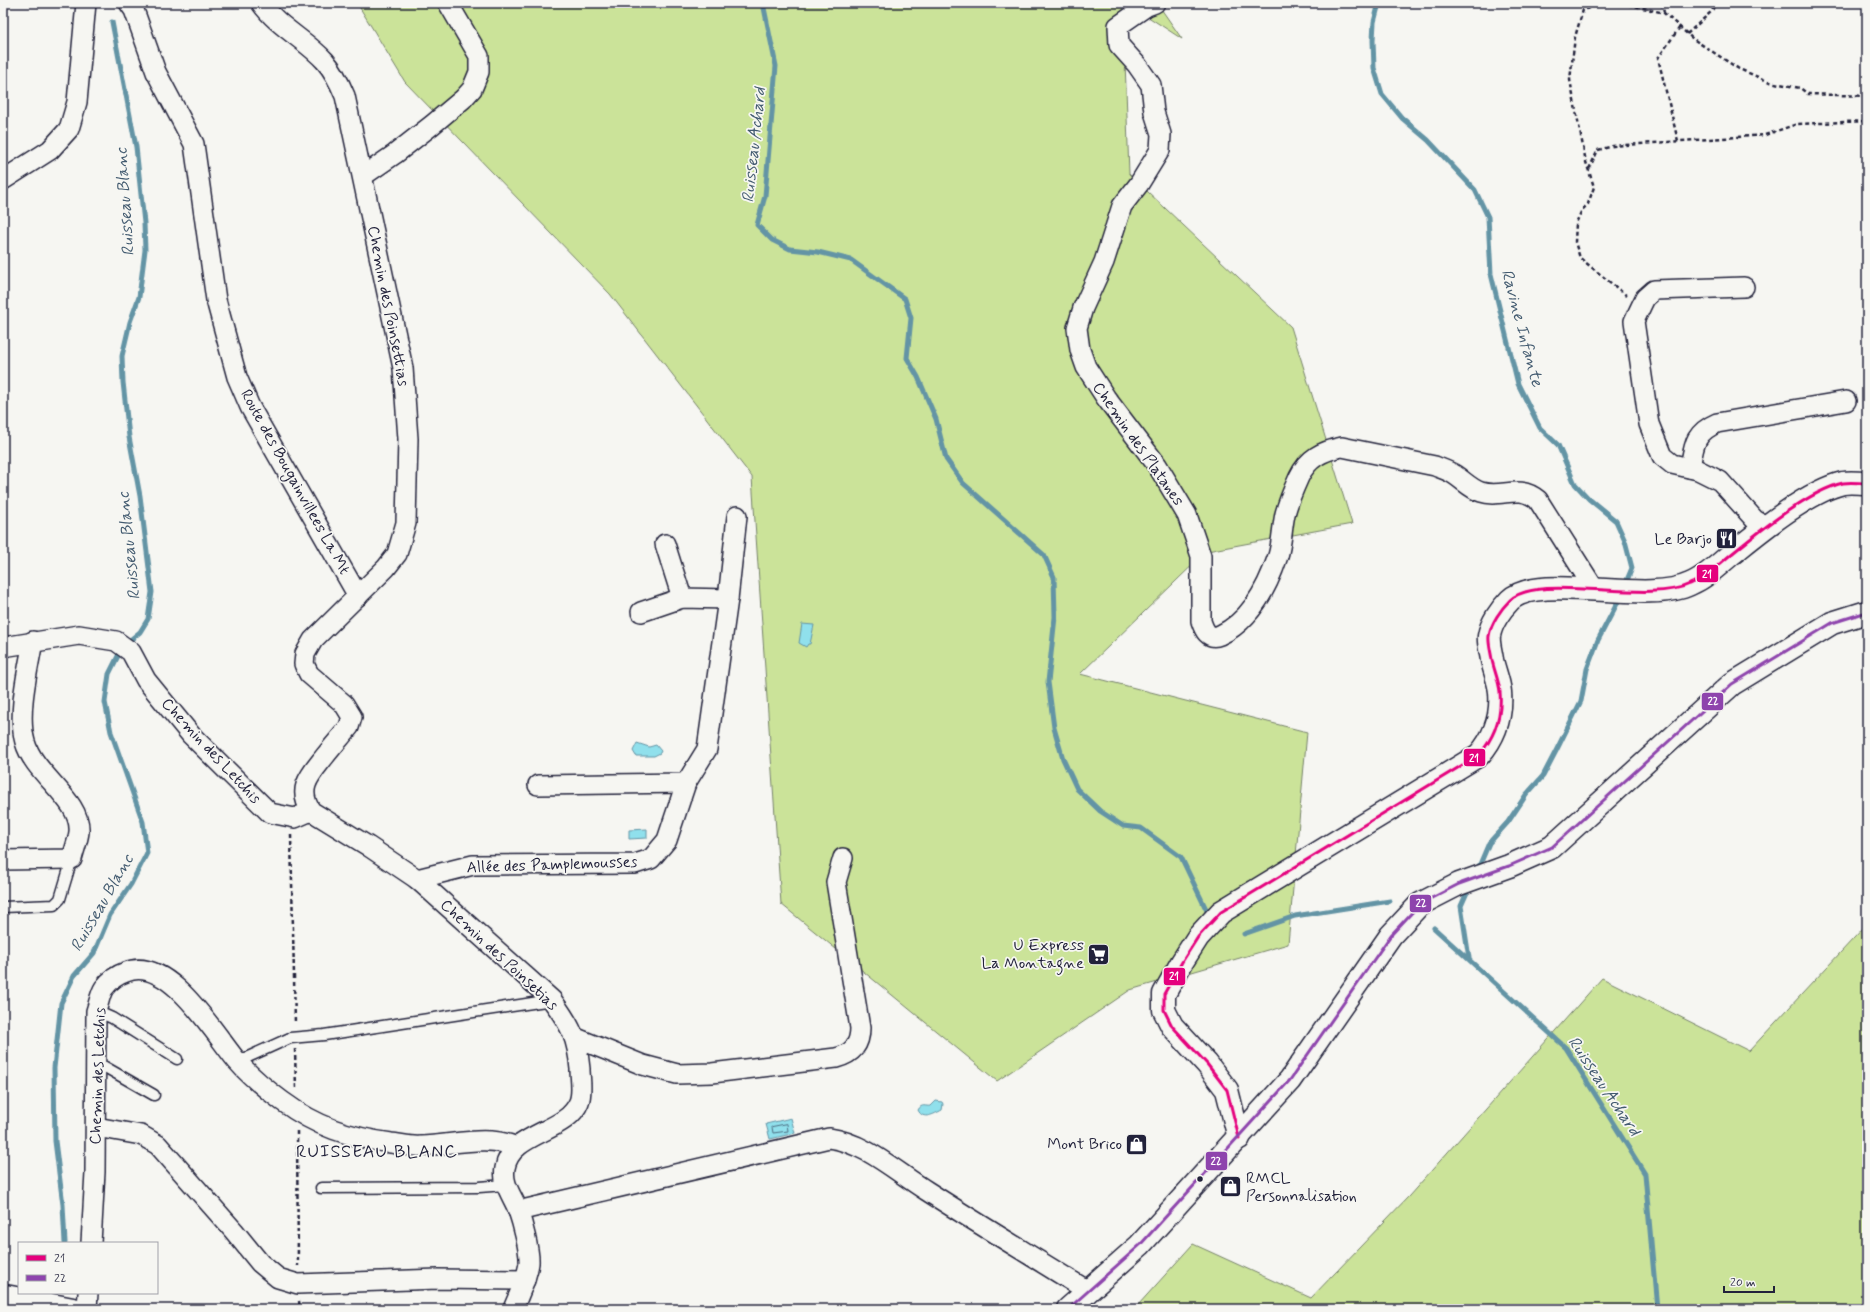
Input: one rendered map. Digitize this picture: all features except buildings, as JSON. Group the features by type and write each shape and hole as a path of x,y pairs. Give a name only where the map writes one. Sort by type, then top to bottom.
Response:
{"street":[{"path":"3,180 50,150 69,129 77,102 86,3"},
{"name":"Route des Bougainvillees La Mt","path":"129,3 134,10 156,72 194,144 216,300 237,377 250,407 358,596"},
{"name":"Chemin des Poinsettias","path":"261,3 276,21 325,61 339,82 349,111 403,368 408,439 406,523 397,554 386,568 313,640 305,654 304,664 309,674 344,704 352,717 349,727 310,773 307,782 305,802 311,811"},
{"path":"362,176 395,154 426,130 463,99 472,89 479,72 479,56 448,3"},
{"name":"Chemin des Platanes","path":"1155,3 1147,6 1118,26 1119,45 1137,65 1151,85 1154,112 1161,134 1160,150 1140,184 1122,206 1104,262 1083,308 1077,328 1080,350 1086,367 1106,398 1157,465 1187,515 1201,556 1201,622 1204,630 1211,636 1217,637 1238,624 1258,599 1278,556 1285,513 1299,477 1306,465 1316,455 1328,450 1342,447 1443,469 1483,493 1516,491 1532,495 1540,504 1595,590"},
{"path":"1744,287 1654,290 1645,298 1634,321 1649,424 1662,456 1672,464 1698,470 1720,481 1755,520 1767,527"},
{"path":"1690,468 1694,445 1699,433 1717,423 1846,401"},
{"path":"1239,1138 1226,1090 1207,1064 1172,1026 1164,1010 1164,994 1198,937 1221,912 1479,756 1488,745 1496,730 1499,712 1500,692 1493,667 1488,637 1492,625 1511,599 1528,591 1552,588 1662,592 1690,585 1713,570 1802,501 1844,483 1867,483"},
{"name":"Allée des Pamplemousses","path":"417,879 472,865 635,864 651,859 667,840 686,783 707,749 728,599 737,516"},
{"path":"665,544 682,598"},
{"path":"641,612 682,598 728,599"},
{"path":"1068,1309 1140,1245 1239,1138 1290,1080 1391,935 1420,904 1460,884 1509,866 1552,846 1732,684 1832,623 1867,612"},
{"name":"Chemin des Letchis","path":"3,647 33,641 79,635 124,647 146,680 192,735 270,813 294,818 311,811"},
{"path":"3,860 72,859 79,832 74,809 31,758 25,741 23,715 25,682 33,641"},
{"path":"538,785 686,783"},
{"name":"Chemin des Poinsetias","path":"311,811 368,846 417,879 552,1000 569,1022 574,1037 581,1081 580,1101 573,1113 517,1147 508,1157 504,1169 505,1185 518,1211 529,1262 525,1280 513,1309"},
{"path":"574,1037 643,1065 677,1074 712,1073 836,1058 851,1053 858,1041 860,1028 836,882 843,858"},
{"name":"Chemin des Letchis","path":"91,1242 96,1127 96,1010 104,988 115,976 129,970 142,969 157,975 176,986 190,1001 237,1062 283,1102 322,1126 360,1138 420,1146 498,1141 517,1147"},
{"path":"96,1127 140,1136 158,1145 234,1231 260,1263 278,1278 298,1284 394,1280 525,1280"},
{"path":"518,1211 829,1138 845,1140 859,1146 926,1191 1088,1291"},
{"path":"3,1294 81,1309"},
{"path":"87,1309 88,1294"}],"lane":[{"path":"3,907 54,905 60,899 72,859"},
{"path":"237,1062 290,1038 324,1035 552,1000"},
{"path":"96,1010 112,1018 177,1059"},
{"path":"96,1066 105,1067 154,1096"},
{"path":"321,1188 479,1187 505,1185"}],"path":[{"path":"1603,3 1583,10 1575,37 1570,80 1589,170 1594,186 1588,204 1582,210 1576,223 1575,242 1580,258 1609,280 1640,307"},
{"path":"1608,3 1626,4 1664,13 1687,34 1739,69 1770,82 1800,88 1808,94 1867,96"},
{"path":"1661,3 1664,13"},
{"path":"1687,34 1712,11 1715,3"},
{"path":"1678,141 1658,58 1680,27"},
{"path":"1589,170 1598,150 1613,146 1765,135 1797,124 1867,121"}],"green space":[{"path":"357,3 1123,3 1129,174 1291,327 1352,524 1207,551 1080,674 1307,732 1288,944 1130,990 997,1081 781,904 752,477 610,294 405,82"},
{"path":"1127,3 1157,3 1182,39"},
{"path":"1867,924 1867,1309 1142,1309 1138,1305 1193,1244 1311,1298 1409,1196 1602,978 1749,1051"}],"water":[{"path":"802,624 814,625 810,644 806,647 799,643"},
{"path":"637,743 649,747 656,745 661,751 654,756 636,756 633,751"},
{"path":"647,829 647,838 629,839 629,830"},
{"path":"936,1101 942,1102 942,1110 926,1116 918,1110 922,1106 931,1106"},
{"path":"791,1118 795,1133 770,1139 766,1124"}],"waterway":[{"name":"Ruisseau Achard","path":"763,3 776,66 765,196 757,225 772,240 790,249 818,252 851,260 905,299 911,318 907,358 918,377 936,419 946,459 963,483 1044,555 1054,577 1055,617 1048,682 1054,728 1063,759 1077,789 1100,811 1123,826 1141,828 1181,857 1208,913"},
{"name":"Ravine Infante","path":"1379,3 1374,22 1373,40 1374,68 1382,94 1402,118 1428,140 1475,190 1488,217 1491,274 1518,384 1540,428 1558,445 1575,484 1589,499 1616,521 1625,541 1632,568 1625,585"},
{"name":"Ruisseau Blanc","path":"65,1242 63,1205 55,1141 54,1068 61,1003 74,976 94,953 110,915 131,884 147,853 143,822 111,732 105,702 109,674 123,646 140,632 148,619 152,592 140,496 129,437 123,382 122,356 130,322 139,297 145,250 144,223 136,147 112,22"},
{"name":"Ravine Infante","path":"1478,869 1489,843 1508,822 1526,795 1543,776 1581,701 1587,669 1598,640 1621,596"},
{"name":"Ravine Infante","path":"1469,888 1461,906 1469,958"},
{"name":"Ruisseau Achard","path":"1244,934 1295,916 1390,901"},
{"name":"Ruisseau Achard","path":"1434,928 1566,1048 1645,1174 1657,1309"}],"transit line":[{"name":"21","path":"1239,1138 1227,1090 1207,1064 1172,1026 1164,1010 1164,994 1198,937 1221,912 1479,755 1493,734 1500,710 1499,688 1489,645 1489,636 1497,616 1510,600 1524,592 1544,589 1568,588 1648,591 1671,590 1690,584 1708,574 1771,523 1815,494 1843,483 1867,483"},
{"name":"22","path":"1068,1309 1140,1245 1290,1080 1391,935 1420,904 1459,884 1509,866 1552,847 1732,684 1832,623 1867,612"}],"place":[{"name":"Le Barjo","path":"1727,539"},
{"name":"U Express La Montagne","path":"1099,954"},
{"name":"Mont Brico","path":"1137,1144"},
{"name":"RMCL Personnalisation","path":"1231,1187"}],"district":[{"name":"RUISSEAU BLANC","path":"377,1152"}]}
